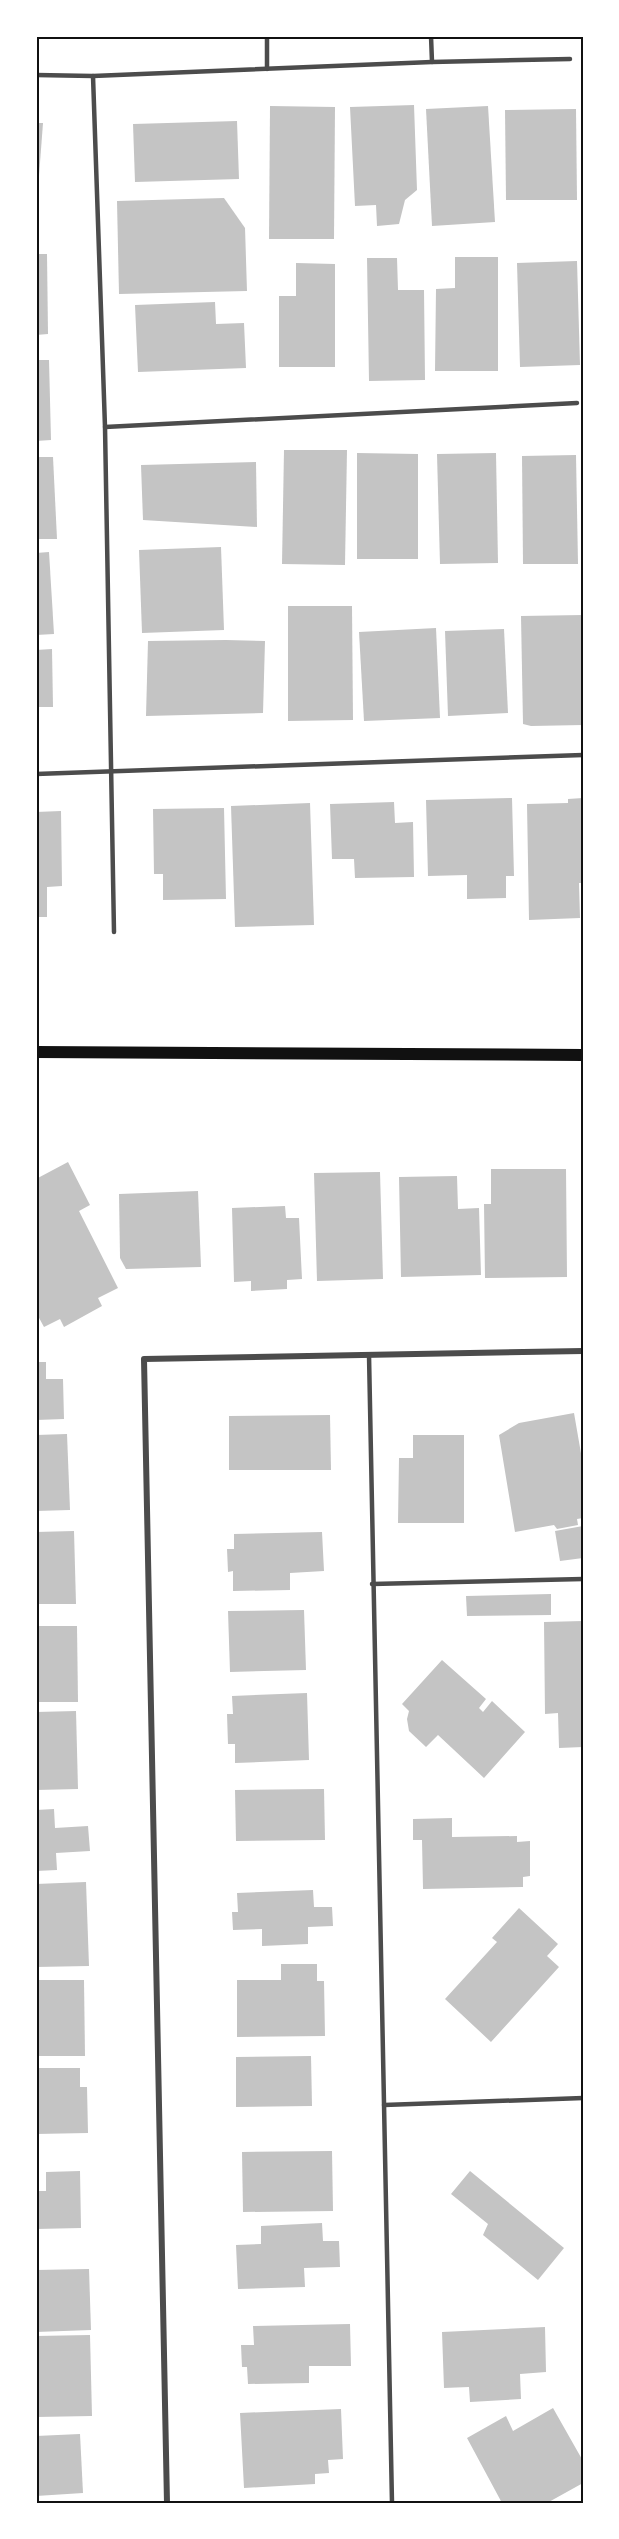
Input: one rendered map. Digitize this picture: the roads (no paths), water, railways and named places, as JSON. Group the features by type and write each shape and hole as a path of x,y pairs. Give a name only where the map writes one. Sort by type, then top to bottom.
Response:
{"main road":[{"path":"36,1052 583,1055"}],"street":[{"path":"167,2503 144,1359 583,1351"}],"lane":[{"path":"267,36 267,69"},
{"path":"431,36 432,62"},
{"path":"36,75 93,76 432,62 570,59"},
{"path":"93,76 105,427 114,932"},
{"path":"105,427 577,403"},
{"path":"36,774 583,755"},
{"path":"369,1355 392,2503"},
{"path":"372,1584 583,1579"},
{"path":"384,2105 583,2097"}]}
